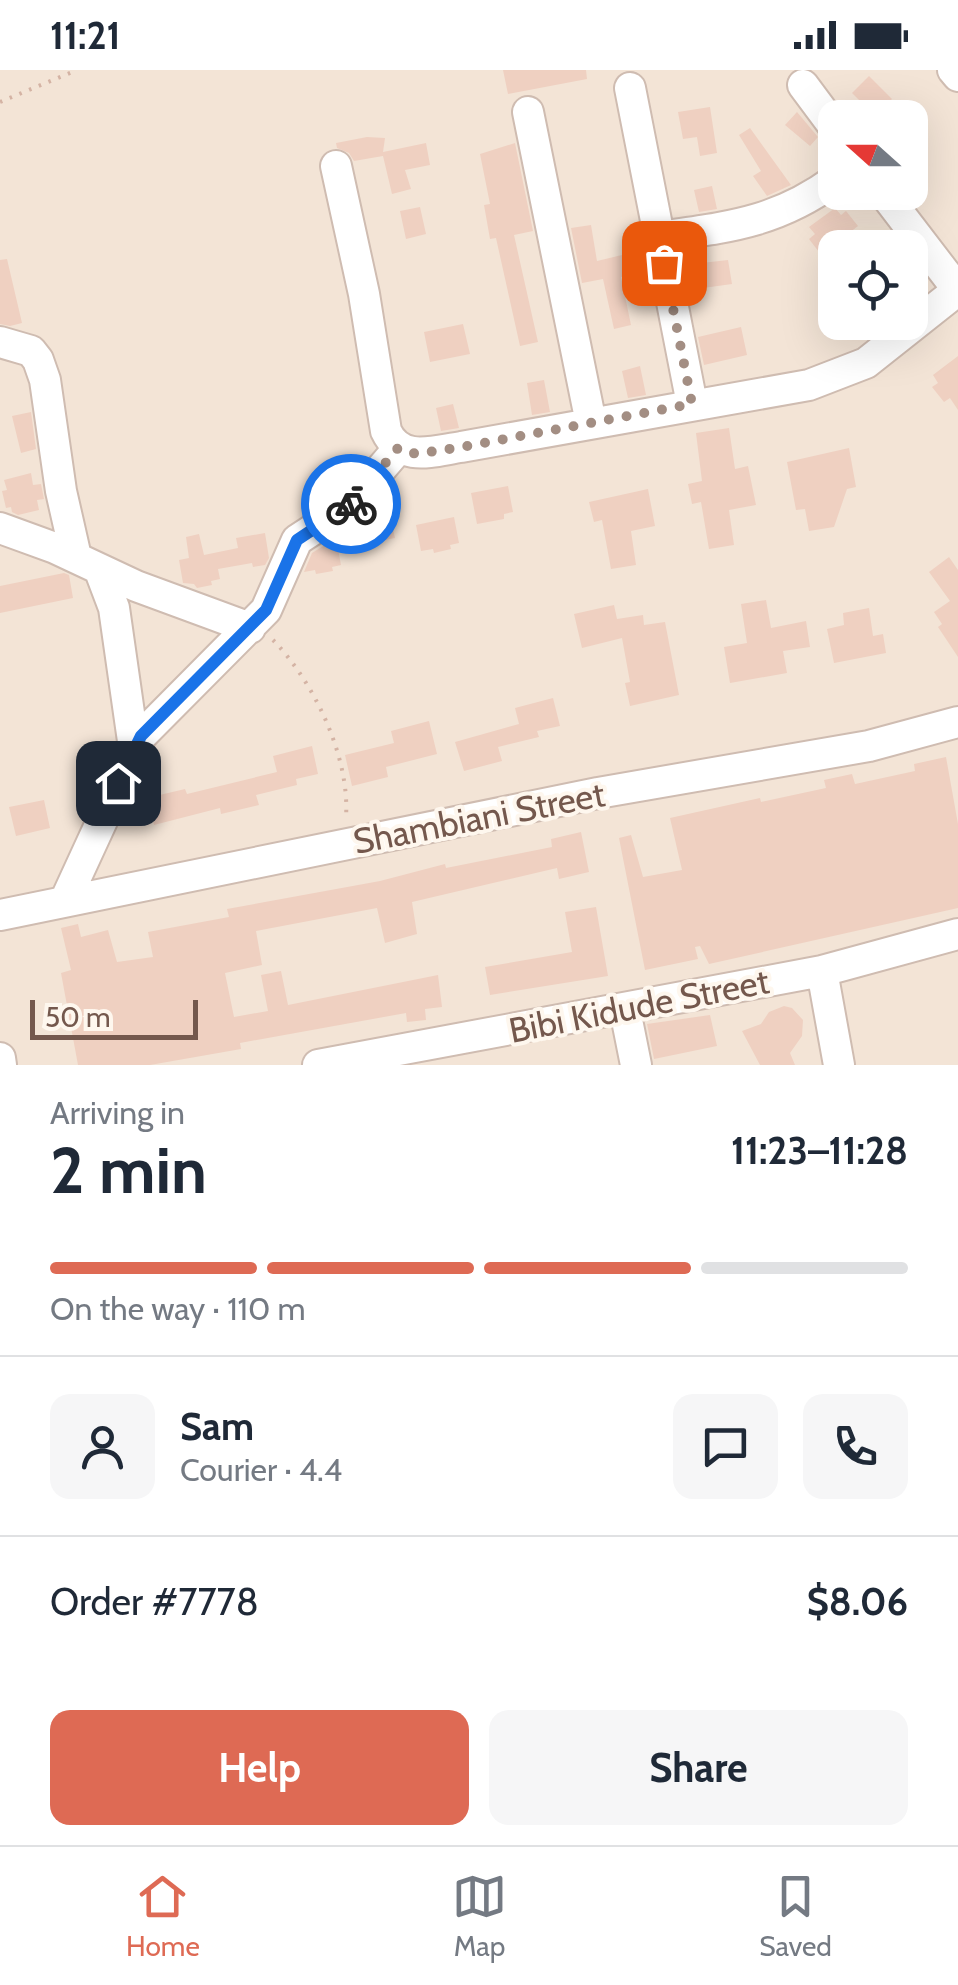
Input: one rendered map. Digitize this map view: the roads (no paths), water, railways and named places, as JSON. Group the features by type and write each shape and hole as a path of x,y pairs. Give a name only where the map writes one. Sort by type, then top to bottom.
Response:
{"street":[{"path":"953,70 958,76"},
{"path":"803,86 818,106"},
{"path":"630,88 692,404"},
{"path":"528,112 592,422"},
{"path":"336,166 364,294 386,431 398,448 416,454 776,392 848,372 888,347 958,290 898,210"},
{"path":"659,237 771,217 818,192"},
{"path":"0,342 30,351 41,370 88,564 114,608 134,748"},
{"path":"65,901 141,736 266,610 297,540 313,526 350,506 398,448"},
{"path":"0,528 250,628"},
{"name":"Shambiani Street","path":"0,915 598,793 869,746 958,722"},
{"name":"Bibi Kidude Street","path":"318,1065 822,971 958,934"},
{"path":"822,971 839,1065"},
{"path":"625,1010 636,1065"}]}
